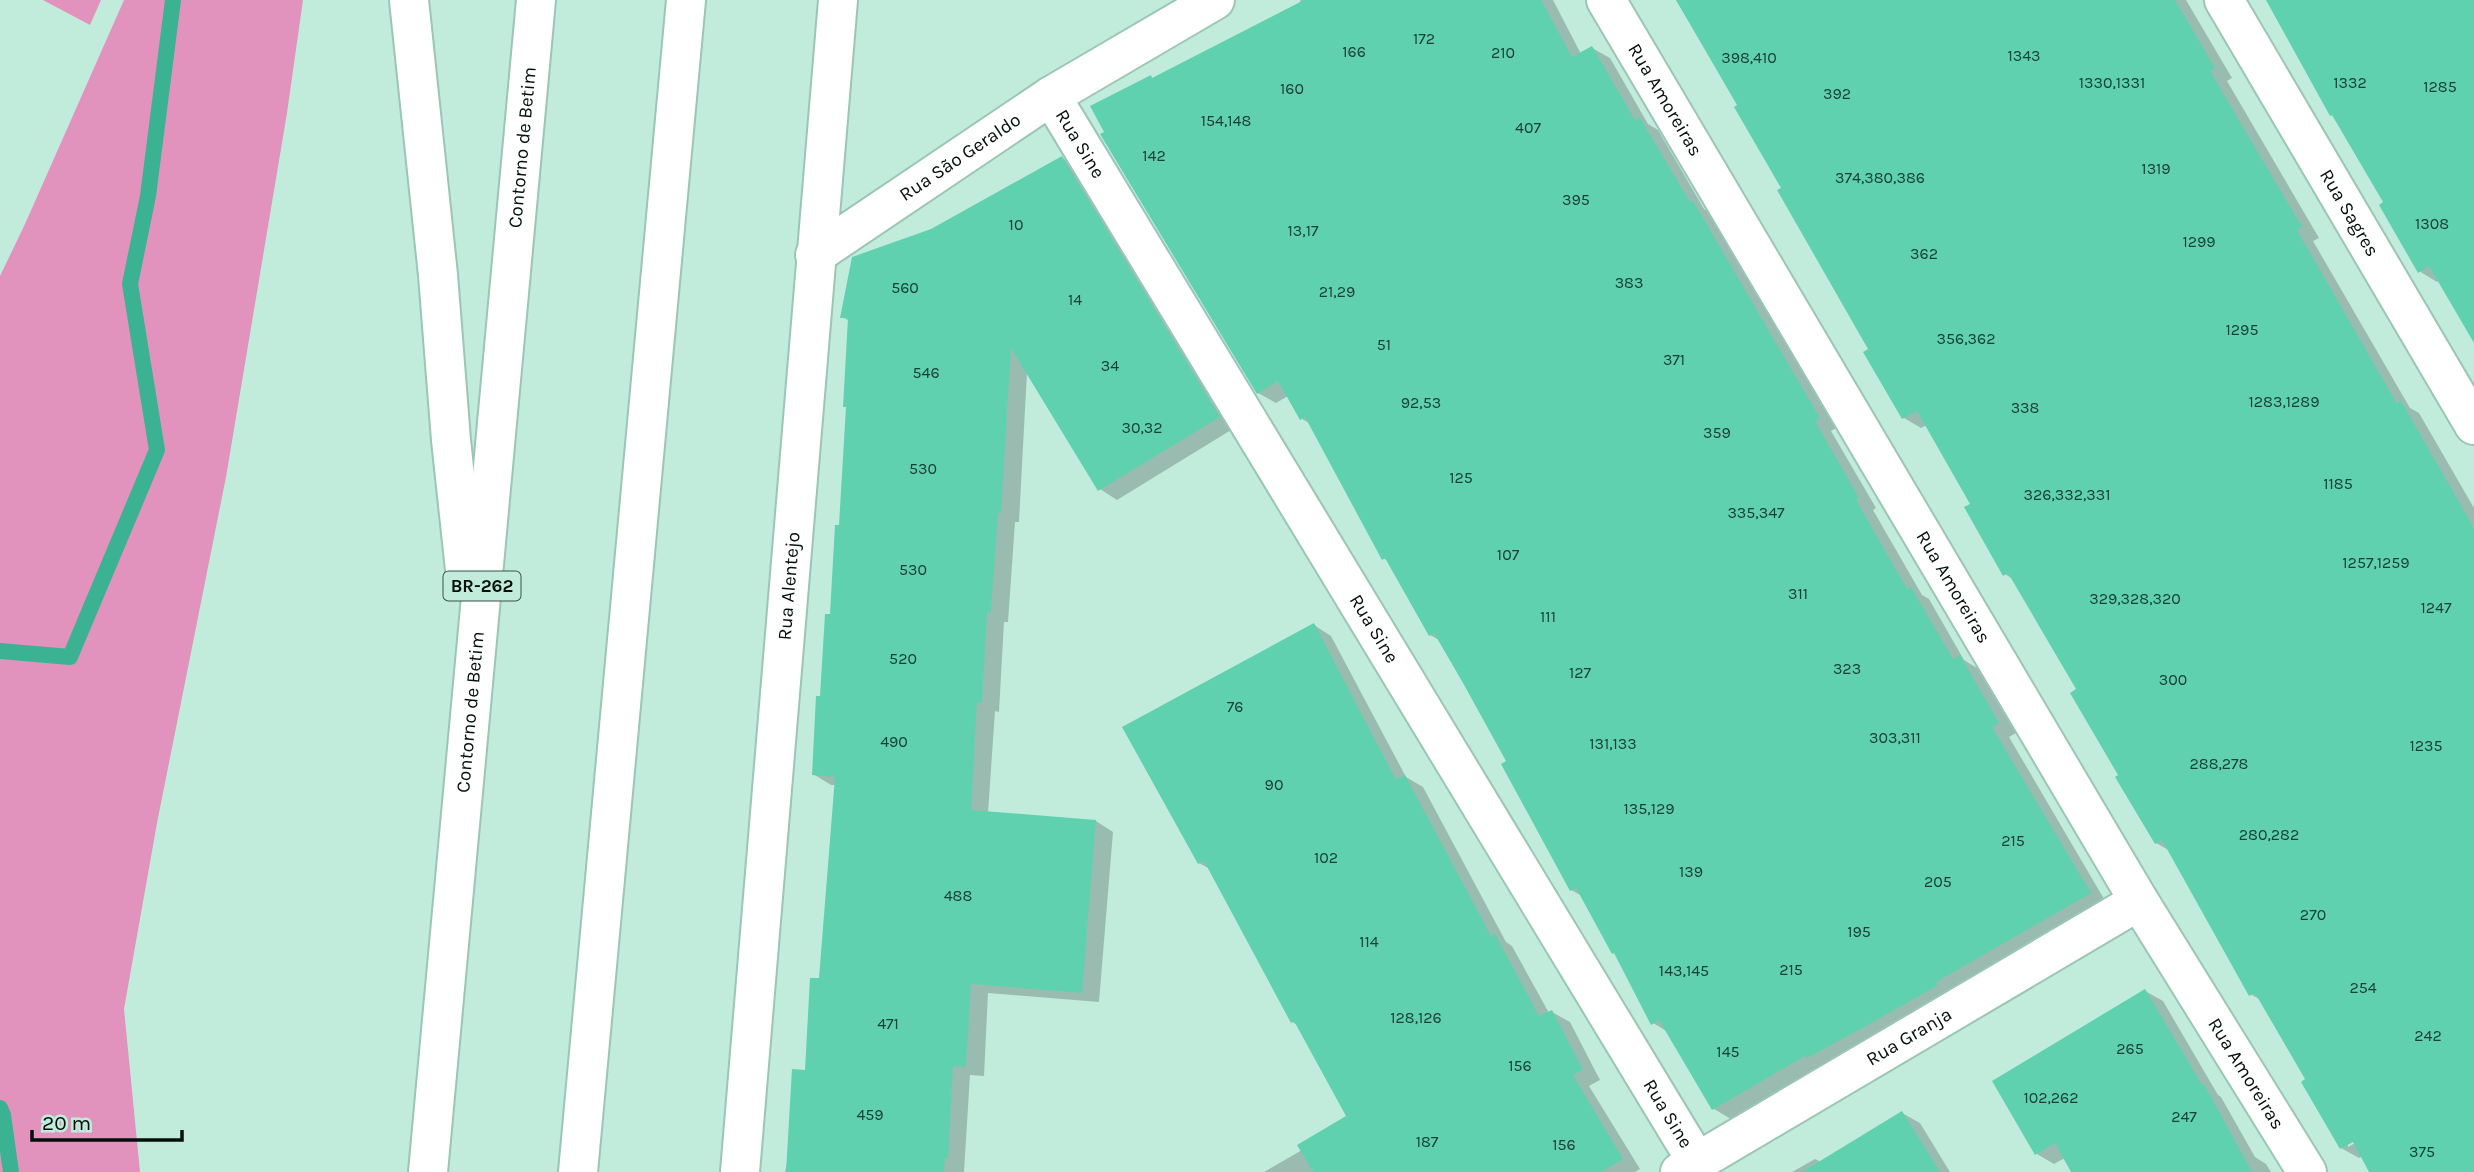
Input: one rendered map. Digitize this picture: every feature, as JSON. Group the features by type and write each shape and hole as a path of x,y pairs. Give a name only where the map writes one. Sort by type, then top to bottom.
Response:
{"main road":[{"name":"BR-262","path":"409,0 475,661"},
{"name":"Contorno de Betim","path":"428,1172 536,0"},
{"path":"578,1172 686,0"},
{"name":"Rua Alentejo","path":"740,1172 838,0"},
{"name":"Rua São Geraldo","path":"815,255 1051,96 1215,0"},
{"name":"Rua Amoreiras","path":"1606,0 2138,901 2307,1172"},
{"name":"Rua Sagres","path":"2224,0 2474,425"},
{"name":"Rua Sine","path":"1051,96 1688,1167"},
{"name":"Rua Granja","path":"1688,1167 2138,901"}],"shaded area":[{"path":"43,0 101,0 90,25"},
{"path":"124,0 303,0 287,113 226,477 157,823 124,1009 140,1172 0,1172 0,276"}],"building":[{"path":"1304,0 1541,0 1572,57 1592,46 1635,120 1640,118 1690,202 1693,201 1820,418 1815,421 1907,589 1911,587 1953,659 1960,655 1999,723 1992,727 2091,893 1936,982 1938,985 1807,1058 1805,1056 1712,1110 1659,1020 1651,1025 1614,953 1612,954 1576,888 1570,891 1501,764 1506,761 1463,683 1434,633 1429,636 1385,558 1382,560 1305,417 1300,420 1278,381 1257,394 1100,134 1104,132 1090,106 1151,75 1152,78"},
{"path":"1676,0 2175,0 2215,68 2210,71 2302,227 2297,230 2397,404 2401,401 2474,528 2474,1172 2369,1172 2353,1142 2340,1149 2301,1082 2305,1079 2255,993 2249,996 2162,840 2155,844 2115,777 2118,775 2070,693 2076,689 2008,573 2003,576 1964,507 1970,504 1917,411 1902,419 1863,352 1868,349 1777,190 1781,188 1734,107 1737,105"},
{"path":"2266,0 2474,0 2474,343 2429,266 2418,273 2379,205 2383,202 2332,115 2330,116"},
{"path":"1062,156 1220,417 1098,491 1011,348 1001,513 998,513 991,613 987,612 982,703 977,702 971,810 1096,820 1082,993 971,984 966,1067 953,1066 948,1158 945,1158 944,1172 786,1172 792,1069 805,1070 810,978 819,978 835,777 812,775 816,696 820,696 825,614 830,614 835,525 839,525 848,318 840,318 852,257 931,229"},
{"path":"1314,623 1396,780 1405,775 1491,936 1495,934 1539,1016 1552,1010 1583,1070 1573,1075 1623,1159 1601,1172 1313,1172 1297,1145 1346,1116 1294,1021 1291,1023 1204,861 1198,864 1122,727"},
{"path":"2145,989 2202,1085 2204,1084 2252,1172 2071,1172 2055,1143 2035,1155 1992,1081"},
{"path":"1902,1111 1940,1172 1802,1172"}],"waterway":[{"path":"0,651 70,657 157,450 130,284 148,196 173,0"},
{"path":"0,1108 11,1172"}]}
